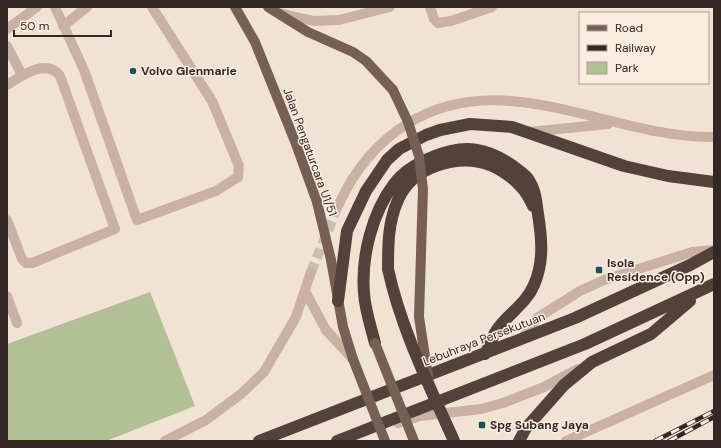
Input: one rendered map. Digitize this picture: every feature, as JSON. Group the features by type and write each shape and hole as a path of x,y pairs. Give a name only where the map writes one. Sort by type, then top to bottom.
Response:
{"highway":[{"path":"338,301 347,231 366,191 387,160 399,149 426,135 463,125 512,127 624,166 668,176 714,182"},
{"path":"376,343 364,294 367,253 372,228 378,212 394,184 404,172 430,158 449,152 476,149 507,162 528,179 537,198 538,214 542,228 542,242 534,286 526,299 498,328 485,354"},
{"path":"454,441 405,329 394,298 388,269 390,226 398,199 415,178 433,166 448,162 460,161 490,165 522,188 538,214"},
{"name":"Lebuhraya Persekutuan","path":"259,441 575,318 690,265 714,251"},
{"path":"337,441 585,344 714,284"},
{"path":"519,441 526,428 557,391 592,362 651,334 701,291"}],"main road":[{"name":"Jalan Pengaturcara U1/51","path":"234,7 255,42 296,144 317,202 331,260 343,327 353,359 385,441"},
{"path":"272,10 308,32 353,52 366,61 393,90 408,122 419,156 422,190 419,317 429,384"},
{"path":"376,343 414,441"}],"street":[{"path":"7,29 37,7"},
{"path":"55,7 84,70 137,220 216,191 238,177 239,166 209,96 152,7"},
{"path":"63,26 87,7"},
{"path":"272,10 314,21 339,20 390,7"},
{"path":"430,7 434,19 438,23 451,22 492,7"},
{"path":"7,46 22,75"},
{"path":"7,85 22,75 46,67 54,69 60,76 115,229 32,263 26,263 22,260 7,220"},
{"path":"338,206 359,168 393,133 425,113 443,106 473,100 537,104 618,123 700,137 714,137"},
{"path":"529,132 618,123"},
{"path":"522,339 537,318 580,291 604,280 692,252 714,251"},
{"path":"165,441 206,420 240,394 264,372 296,317 311,272"},
{"path":"305,291 326,330 353,359"},
{"path":"7,296 17,323"},
{"path":"353,435 420,416 481,409 502,403 544,387 592,362"},
{"path":"566,441 714,375"}],"green space":[{"path":"150,292 195,406 106,441 7,441 7,344"}],"tunnel":[{"path":"311,272 338,206"}],"railway":[{"path":"655,441 714,411"},
{"path":"669,441 714,417"}],"place":[{"name":"Volvo Glenmarie","path":"133,71"},
{"name":"Isola Residence (Opp)","path":"599,270"},
{"name":"Spg Subang Jaya","path":"482,425"}]}
